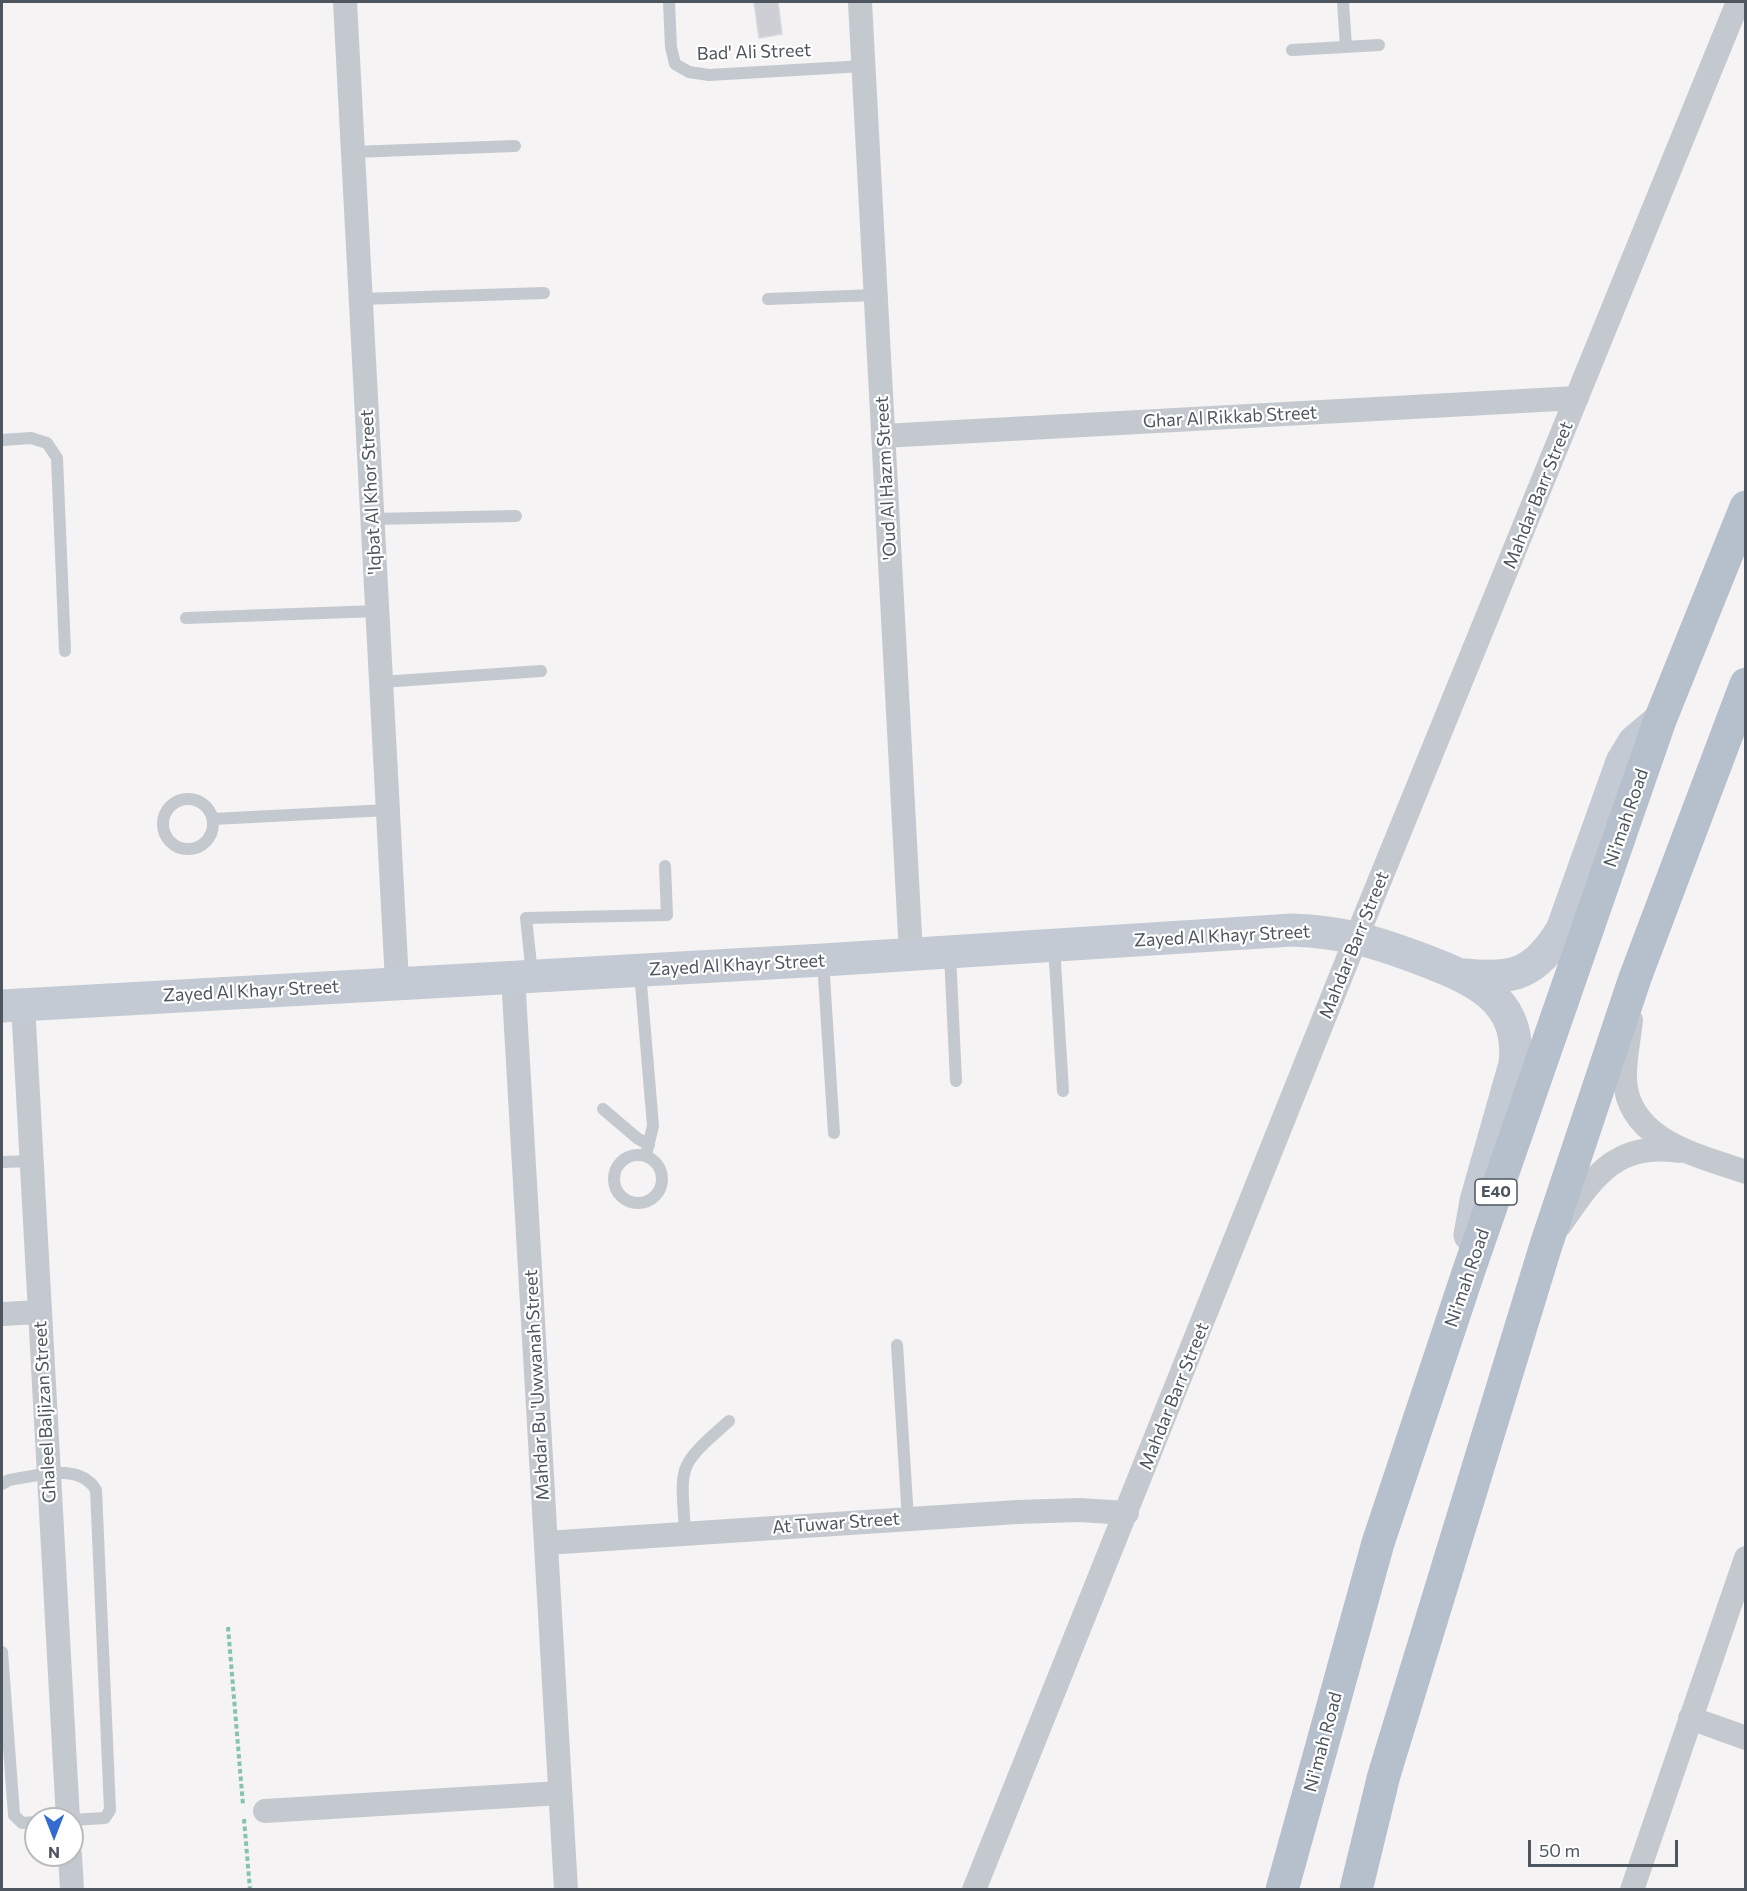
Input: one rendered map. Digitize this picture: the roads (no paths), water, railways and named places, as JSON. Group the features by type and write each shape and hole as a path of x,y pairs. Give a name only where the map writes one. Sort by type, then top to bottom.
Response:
{"main road":[{"name":"Ni'mah Road","path":"1282,1890 1378,1543 1469,1270 1660,720 1746,507"},
{"path":"1356,1890 1384,1775 1546,1245 1635,978 1746,684"}],"street":[{"name":"'Iqbat Al Khor Street","path":"345,2 397,982"},
{"name":"'Oud Al Hazm Street","path":"860,2 911,954"},
{"name":"Mahdar Barr Street","path":"974,1890 1357,936 1738,2"},
{"name":"Ghar Al Rikkab Street","path":"883,436 1577,398"},
{"path":"1465,975 1492,978 1516,975 1532,967 1550,950 1562,930 1622,762 1634,742 1660,720"},
{"name":"Zayed Al Khayr Street","path":"12,1005 823,960 1292,930 1357,936 1465,975"},
{"path":"1465,975 1501,1005 1513,1025 1517,1043 1515,1064 1474,1210 1469,1270"},
{"name":"Mahdar Bu 'Uwwanah Street","path":"522,976 546,1543 566,1890"},
{"path":"1635,978 1626,1067 1628,1095 1632,1109 1650,1131 1693,1154"},
{"name":"Ghaleel Baljizan Street","path":"12,1005 32,1161 69,1807"},
{"path":"1546,1245 1588,1185 1612,1162 1643,1150 1659,1148 1693,1154 1746,1172"},
{"path":"2,1314 40,1312"},
{"name":"At Tuwar Street","path":"546,1543 1079,1510 1127,1513"},
{"path":"1632,1890 1746,1558"},
{"path":"1690,1718 1746,1738"},
{"path":"265,1811 560,1793"},
{"path":"71,1867 72,1890"}],"lane":[{"name":"Bad' Ali Street","path":"669,2 671,47 675,64 689,72 709,75 864,66"},
{"path":"1343,2 1346,47"},
{"path":"1292,50 1379,45"},
{"path":"353,152 515,146"},
{"path":"361,299 544,292"},
{"path":"768,299 876,295"},
{"path":"2,440 31,438 47,443 57,458 65,651"},
{"path":"372,519 516,516"},
{"path":"186,618 377,611"},
{"path":"381,682 541,671"},
{"path":"190,798 205,805 213,819 212,835 201,846 185,850 170,843 162,829 164,813 175,802 190,798"},
{"path":"213,819 388,810"},
{"path":"522,976 526,918 667,915 665,866"},
{"path":"1054,945 1063,1091"},
{"path":"950,952 956,1081"},
{"path":"823,960 834,1133"},
{"path":"640,970 652,1126 647,1150"},
{"path":"603,1109 637,1138 647,1150 658,1164 663,1179 658,1193 645,1203 630,1203 617,1193 612,1179 617,1164 630,1155 647,1150"},
{"path":"2,1162 32,1161"},
{"path":"897,1345 908,1519"},
{"path":"685,1533 682,1470 693,1452 729,1420"},
{"path":"2,1484 9,1480 49,1474 76,1473 84,1476 96,1491 110,1810 105,1818 84,1819"},
{"path":"2,1652 14,1815 24,1823"}]}
